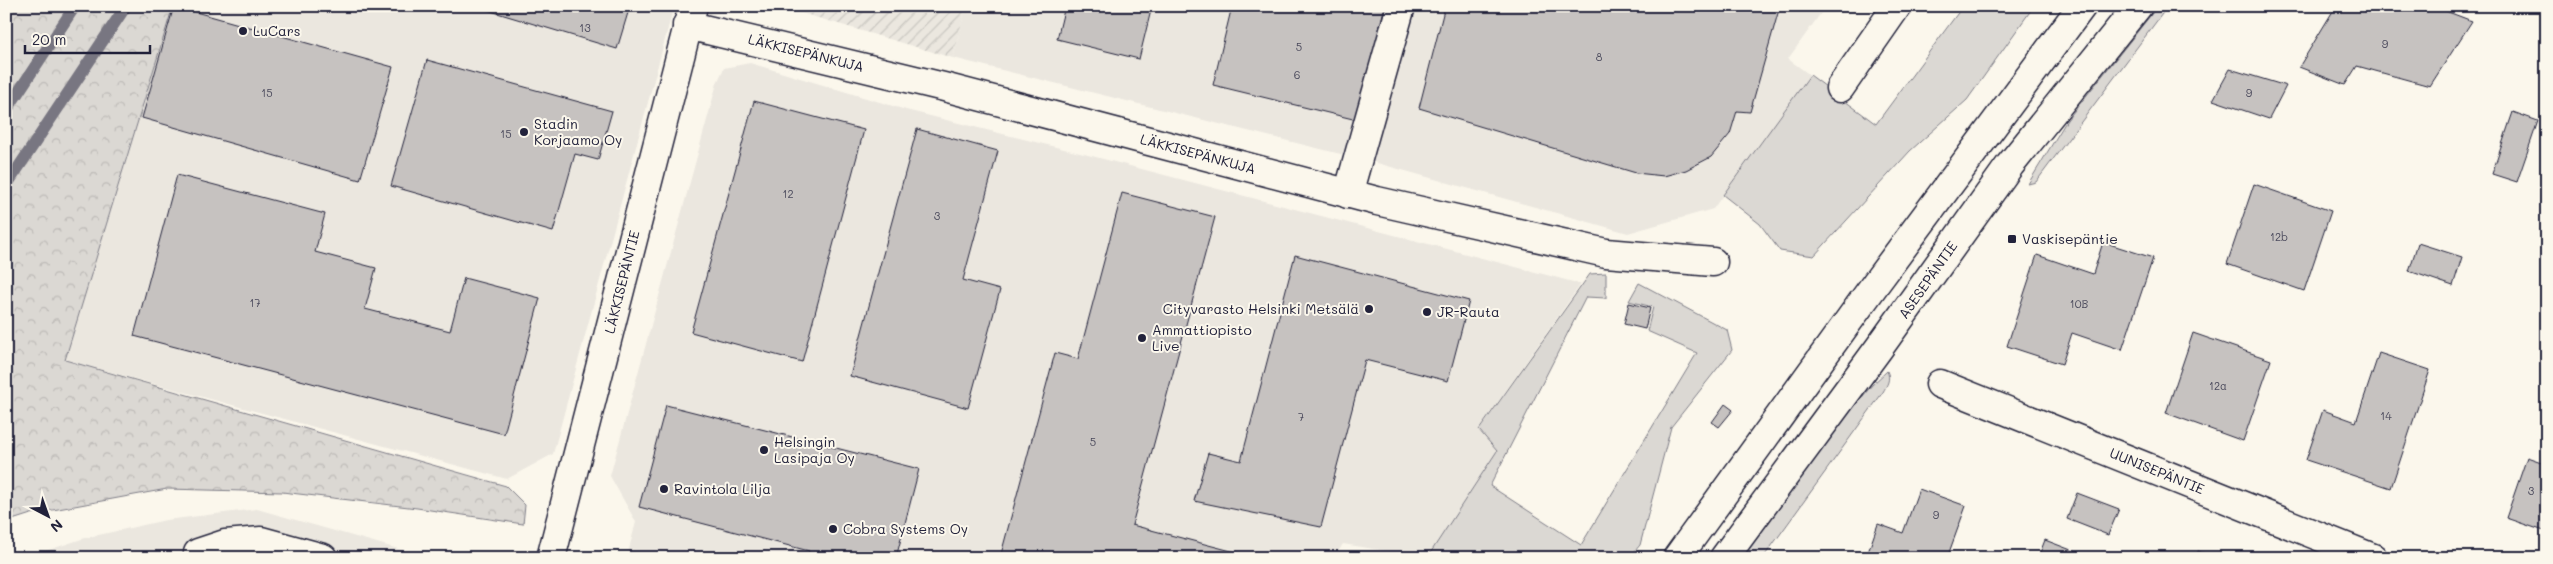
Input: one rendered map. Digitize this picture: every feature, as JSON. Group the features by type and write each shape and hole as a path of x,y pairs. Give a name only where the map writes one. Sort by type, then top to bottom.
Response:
{"street":[{"path":"1348,194 1401,6"},
{"path":"1840,88 1897,6"},
{"path":"1677,558 1876,283 2082,6"},
{"name":"ASESEPÄNTIE","path":"1724,558 1884,341 2010,165 2138,6"},
{"name":"LÄKKISEPÄNKUJA","path":"690,16 944,87 1348,194 1606,253 1713,262"},
{"name":"LÄKKISEPÄNTIE","path":"551,558 690,16"},
{"name":"UUNISEPÄNTIE","path":"1940,384 2373,558"},
{"path":"198,553 225,544 261,541 323,558"}],"shaded area":[{"path":"173,6 674,6 553,454 507,479 65,360"},
{"path":"778,6 966,6 953,58"},
{"path":"966,6 1826,6 1788,59 1810,75 1713,209 1628,233 1377,163 953,58"},
{"path":"750,63 906,110 1088,155 1581,284 1479,429 1497,451 1427,558 1406,558 1386,551 1343,544 1334,558 646,558 628,553 636,522 610,476 717,83 724,68"},
{"path":"257,509 430,558 24,558 85,538 166,520"}],"green space":[{"path":"13,6 173,6 65,360 506,486 525,505 523,524 417,508 282,492 167,489 31,514 6,522 6,17"},
{"path":"1963,6 2034,6 1967,100 1910,151 1814,256 1780,251 1760,224 1723,195 1810,75 1876,124"},
{"path":"2158,6 2165,6 2165,10 2036,182 2028,184 2067,120"},
{"path":"1606,273 1606,298 1586,297 1490,486 1581,545 1697,353 1647,331 1653,307 1629,301 1639,283 1727,330 1732,350 1671,427 1640,545 1629,558 1427,558 1497,451 1479,430 1590,274"},
{"path":"1887,371 1889,379 1883,392 1763,558 1740,558 1842,422 1872,385"}],"building":[{"path":"174,6 393,67 360,180 142,118"},
{"path":"474,6 630,6 617,49"},
{"path":"1065,6 1152,6 1139,59 1057,39"},
{"path":"1232,6 1264,6 1273,9 1274,6 1385,6 1357,120 1213,85"},
{"path":"1445,6 1780,6 1750,112 1737,111 1730,134 1711,157 1686,170 1664,176 1636,173 1419,108"},
{"path":"2336,6 2445,6 2443,10 2472,21 2430,86 2357,66 2345,85 2299,67"},
{"path":"427,60 612,111 598,160 575,154 553,232 391,186"},
{"path":"2230,69 2286,86 2269,119 2213,100"},
{"path":"754,101 864,130 802,362 691,332"},
{"path":"2513,112 2538,121 2517,182 2492,174"},
{"path":"917,129 998,151 963,280 1000,290 968,408 850,376"},
{"path":"177,175 325,214 315,252 376,268 365,309 450,331 464,278 540,298 504,434 134,336"},
{"path":"2254,184 2331,211 2304,291 2227,264"},
{"path":"1122,193 1215,217 1132,525 1239,553 1238,558 1000,558 1055,353 1078,359"},
{"path":"2103,242 2153,258 2122,350 2072,333 2062,364 2007,346 2037,255 2093,274"},
{"path":"2418,243 2462,257 2453,286 2409,271"},
{"path":"1295,255 1469,301 1448,381 1365,360 1321,527 1194,501 1208,453 1241,461"},
{"path":"1629,303 1650,308 1645,329 1624,324"},
{"path":"2193,333 2271,360 2243,441 2166,413"},
{"path":"2379,353 2430,370 2391,488 2306,460 2323,410 2356,422"},
{"path":"1725,404 1733,410 1719,427 1712,422"},
{"path":"666,405 919,469 896,558 808,558 809,551 639,507"},
{"path":"2527,457 2547,464 2547,532 2506,518"},
{"path":"1919,489 1966,506 1947,558 1866,558 1878,524 1903,533"},
{"path":"2077,493 2119,509 2108,535 2067,519"},
{"path":"2045,540 2092,558 2038,558"},
{"path":"2198,551 2216,558 2196,558"}],"waterway":[{"path":"6,111 75,6"},
{"path":"6,186 126,6"}],"place":[{"name":"LuCars","path":"243,31"},
{"name":"Stadin Korjaamo Oy","path":"524,132"},
{"name":"Vaskisepäntie","path":"2012,239"},
{"name":"Cityvarasto Helsinki Metsälä","path":"1369,309"},
{"name":"JR-Rauta","path":"1427,312"},
{"name":"Ammattiopisto Live","path":"1142,338"},
{"name":"Helsingin Lasipaja Oy","path":"764,450"},
{"name":"Ravintola Lilja","path":"664,489"},
{"name":"Cobra Systems Oy","path":"833,529"}]}
